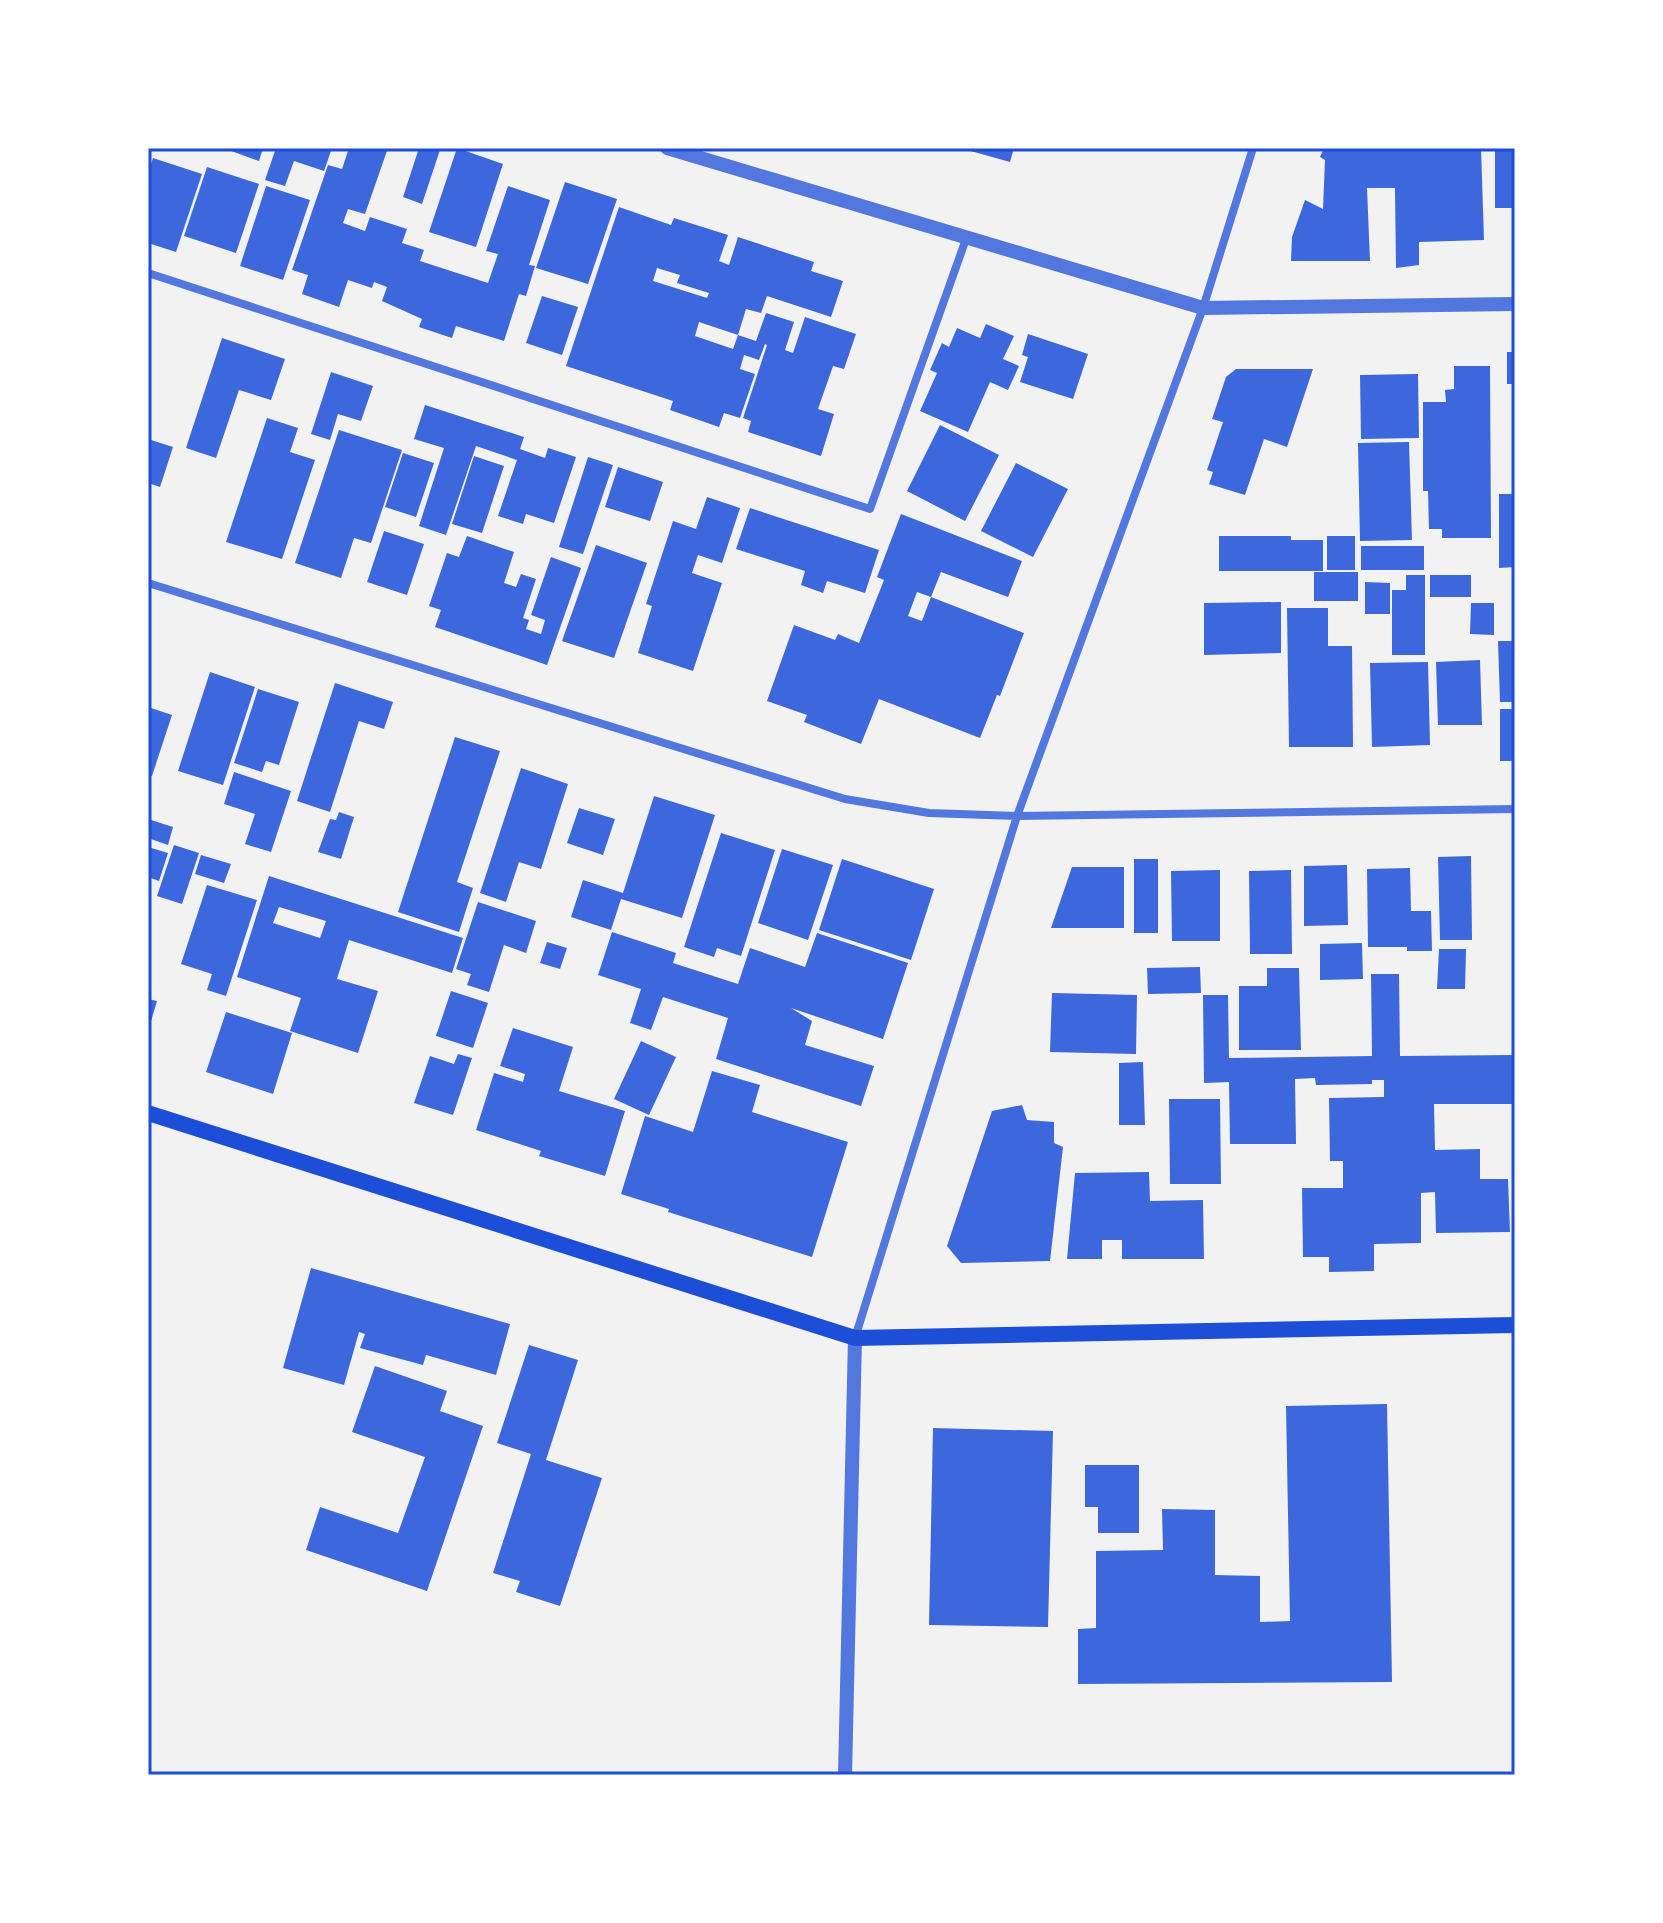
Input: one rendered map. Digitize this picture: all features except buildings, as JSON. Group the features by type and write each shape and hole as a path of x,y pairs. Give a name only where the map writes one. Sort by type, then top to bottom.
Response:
{"main road":[{"path":"148,1113 855,1338 1515,1325"}],"street":[{"path":"667,148 1203,308 1515,304"},
{"path":"845,1775 855,1338 1017,816 1203,308 1253,148"},
{"path":"148,273 870,509 966,239"},
{"path":"148,583 845,799 929,813 1017,816 1515,809"}]}
